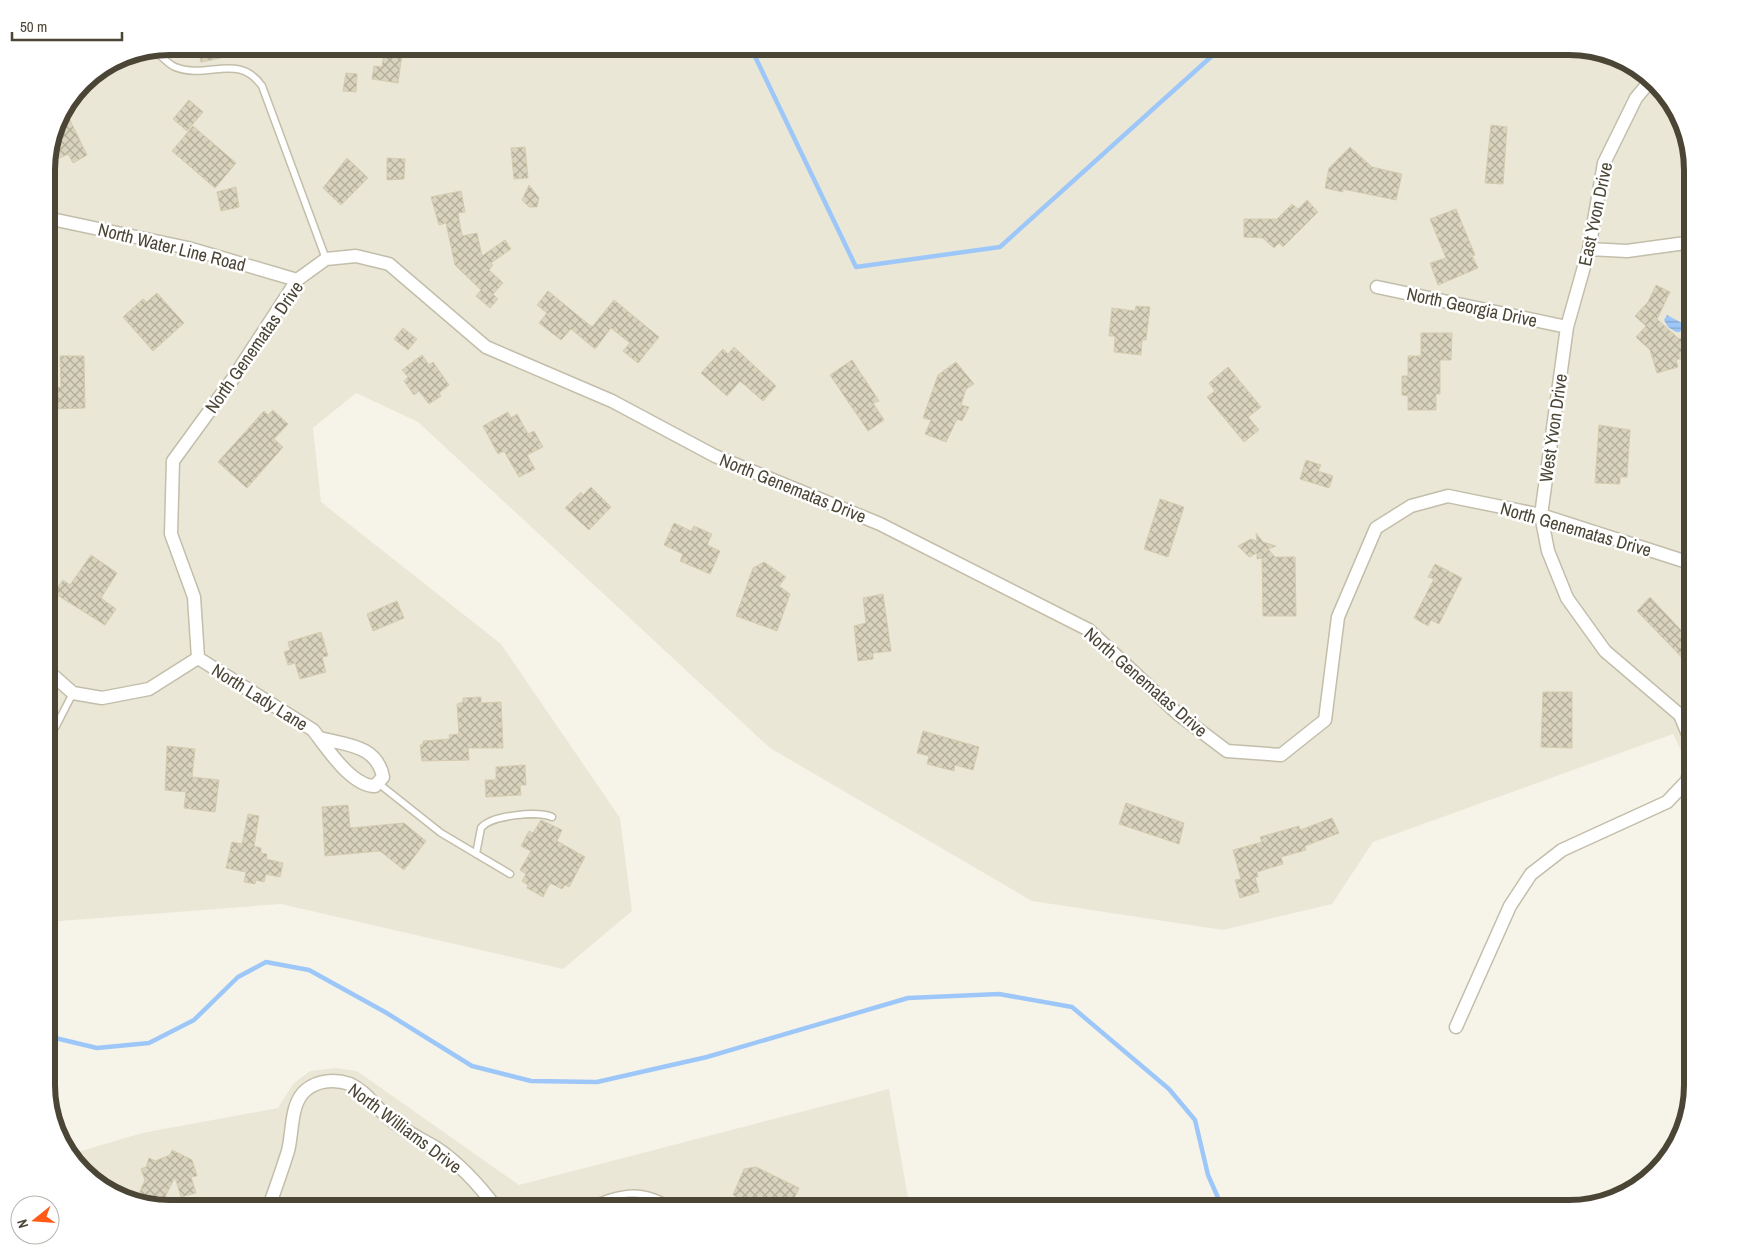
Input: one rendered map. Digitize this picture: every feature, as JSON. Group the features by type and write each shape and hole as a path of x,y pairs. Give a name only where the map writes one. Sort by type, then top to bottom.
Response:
{"street":[{"name":"East Yvon Drive","path":"1567,327 1589,250 1604,163 1636,98 1647,86"},
{"name":"North Water Line Road","path":"55,220 188,248 297,280"},
{"path":"1589,250 1627,250 1684,243"},
{"name":"North Genematas Drive","path":"198,658 194,597 171,534 174,461 232,380 297,280 326,259 356,256 389,264 486,347 612,401 714,456 880,524 1089,630 1178,714 1227,751 1280,755 1325,720 1338,617 1376,528 1411,506 1448,496 1542,515 1684,561"},
{"name":"North Georgia Drive","path":"1377,287 1567,327"},
{"name":"West Yvon Drive","path":"1567,327 1542,515 1548,551 1567,598 1604,651 1680,716 1684,725"},
{"path":"55,678 73,693 102,698 149,690 198,658"},
{"name":"North Lady Lane","path":"198,658 313,730 354,780 367,786 375,786 384,777 381,765 365,749 320,738"},
{"path":"1456,1027 1510,906 1531,874 1562,850 1667,802 1684,785"},
{"name":"North Williams Drive","path":"271,1200 288,1149 300,1096 307,1089 331,1080 350,1084 365,1094 388,1118 409,1134 435,1147 482,1189 490,1200"}],"lane":[{"path":"161,56 174,67 200,71 242,68 254,75 262,86 326,259"},
{"path":"55,727 73,693"},
{"path":"378,783 441,833 510,874"},
{"path":"476,854 481,828 485,823 536,813 552,817"},
{"path":"603,1200 614,1195 636,1192 661,1200"}],"shaded area":[{"path":"170,55 1570,55 1599,59 1620,67 1639,79 1656,94 1665,106 1678,133 1684,162 1684,757 1673,734 1373,842 1332,904 1223,930 1032,901 770,748 418,422 356,393 313,428 321,502 501,644 620,818 632,911 563,969 281,904 55,921 55,162 59,140 70,112 94,83 112,70 147,57"},
{"path":"336,1068 357,1071 519,1185 889,1089 908,1200 170,1200 147,1198 112,1185 94,1172 77,1152 142,1133 278,1108 293,1084 310,1071"}],"water":[{"path":"1667,315 1682,323 1683,327 1680,332 1676,332 1668,327 1664,320"}],"building":[{"path":"199,55 220,55 221,58 201,62"},
{"path":"384,55 402,55 398,83 372,79 374,66 382,67"},
{"path":"346,73 357,74 356,92 343,91"},
{"path":"189,100 203,112 187,131 173,119"},
{"path":"68,116 87,155 73,163 68,154 55,160 59,140"},
{"path":"1491,125 1507,127 1503,184 1485,183"},
{"path":"193,126 236,163 215,188 172,151"},
{"path":"525,147 528,178 514,179 511,148"},
{"path":"1350,147 1372,167 1402,174 1396,200 1343,189 1343,192 1325,188 1329,168"},
{"path":"347,158 368,178 341,205 323,188"},
{"path":"387,158 405,159 404,179 387,180"},
{"path":"529,185 539,198 537,207 529,207 522,200"},
{"path":"236,187 239,207 221,211 217,192"},
{"path":"461,191 465,212 458,213 462,236 477,233 482,256 505,240 511,249 491,263 493,265 489,270 503,283 493,294 498,299 490,308 476,296 481,290 455,265 446,223 439,225 431,197"},
{"path":"1307,200 1318,212 1283,247 1279,243 1274,248 1263,238 1244,237 1244,219 1277,219 1292,204 1298,209"},
{"path":"1456,209 1475,255 1472,256 1478,268 1438,285 1430,263 1446,258 1430,219"},
{"path":"1656,285 1670,292 1657,319 1679,339 1684,338 1684,358 1676,360 1678,367 1657,373 1650,350 1636,337 1646,326 1635,316 1648,302"},
{"path":"548,291 592,327 614,300 659,337 638,363 623,351 630,343 611,328 595,349 571,329 561,340 539,323 547,313 537,305"},
{"path":"157,293 184,323 153,351 123,317 143,299 147,302"},
{"path":"1136,306 1150,307 1146,340 1142,340 1141,355 1114,352 1115,336 1109,336 1112,308 1135,311"},
{"path":"403,328 417,339 408,350 394,339"},
{"path":"1421,333 1452,333 1451,360 1440,360 1440,394 1436,394 1436,410 1408,410 1408,396 1402,395 1402,376 1408,376 1408,356 1421,356"},
{"path":"734,347 776,386 763,401 740,381 727,396 701,373 723,349 728,354"},
{"path":"422,355 429,365 433,362 449,385 439,393 441,396 429,404 419,391 414,395 404,381 408,377 402,370"},
{"path":"60,356 84,356 85,408 55,409 55,387 61,387"},
{"path":"852,360 879,401 873,403 884,420 868,431 830,375"},
{"path":"956,362 974,384 966,389 961,405 969,407 962,421 957,419 946,442 925,434 931,420 923,418 938,375"},
{"path":"1228,367 1261,407 1248,417 1259,430 1244,442 1207,397 1215,391 1209,383"},
{"path":"273,410 288,424 274,439 283,447 247,488 218,462 264,411 268,415"},
{"path":"508,412 511,418 517,414 528,434 534,431 543,447 527,455 535,469 519,477 504,451 498,454 483,426"},
{"path":"1599,425 1630,430 1627,477 1620,477 1620,484 1595,483"},
{"path":"1306,460 1321,465 1318,471 1333,476 1329,488 1300,479"},
{"path":"591,487 611,507 589,530 565,508 581,492 583,495"},
{"path":"1160,499 1184,507 1168,557 1144,549"},
{"path":"674,523 691,531 694,526 712,534 707,545 720,551 710,574 680,561 683,554 664,545"},
{"path":"1256,533 1263,542 1276,546 1268,549 1275,557 1295,557 1296,616 1263,616 1262,558 1257,559 1257,553 1249,557 1238,546 1251,539 1257,541"},
{"path":"91,555 117,573 101,598 116,609 105,625 55,594 63,580 70,585"},
{"path":"764,562 786,577 779,586 790,594 777,631 736,616 753,568"},
{"path":"1435,564 1462,578 1439,624 1431,620 1428,626 1414,618 1434,579 1428,577"},
{"path":"883,594 891,651 873,653 873,659 858,661 854,626 866,623 863,598"},
{"path":"1650,597 1684,633 1684,660 1637,611"},
{"path":"397,601 404,618 373,631 367,614"},
{"path":"321,632 328,656 322,657 326,672 300,679 295,663 288,665 284,652 290,650 288,642"},
{"path":"1543,692 1572,692 1572,748 1541,747"},
{"path":"481,697 481,703 501,702 503,748 468,748 469,760 422,761 420,745 423,745 423,741 450,739 449,735 459,734 457,704 463,702 463,698"},
{"path":"923,731 979,747 973,770 955,765 954,771 927,764 929,756 917,753"},
{"path":"167,746 195,749 192,777 219,780 215,812 184,808 186,792 165,790"},
{"path":"525,765 526,785 520,785 521,795 486,797 485,780 496,780 496,767"},
{"path":"1126,803 1184,823 1179,844 1119,824"},
{"path":"348,805 350,828 404,823 426,841 404,870 380,851 325,856 322,807"},
{"path":"248,814 259,816 254,846 261,848 261,853 267,854 266,859 283,863 280,877 266,874 264,882 256,880 255,884 244,882 246,872 226,868 232,842 242,844"},
{"path":"1332,818 1339,833 1305,846 1306,850 1281,857 1283,864 1257,872 1258,877 1255,877 1259,892 1240,898 1235,880 1241,879 1233,850 1262,842 1260,837 1299,826 1300,830"},
{"path":"541,820 562,830 557,841 585,857 569,887 565,885 562,889 550,883 543,897 527,888 528,885 522,881 526,874 520,870 531,851 521,846 529,831 533,833"},
{"path":"172,1150 192,1160 197,1176 191,1177 196,1193 181,1197 175,1177 164,1200 138,1195 145,1180 141,1169 146,1167 149,1158 155,1161 170,1155"},
{"path":"756,1167 799,1188 793,1200 743,1200 733,1195 744,1169"}],"waterway":[{"path":"754,55 856,267 1000,247 1213,55"},
{"path":"55,1038 97,1048 149,1043 194,1020 238,977 266,962 309,970 385,1012 472,1066 531,1081 597,1082 707,1057 908,998 999,994 1072,1007 1169,1089 1195,1120 1208,1175 1219,1200"}]}
